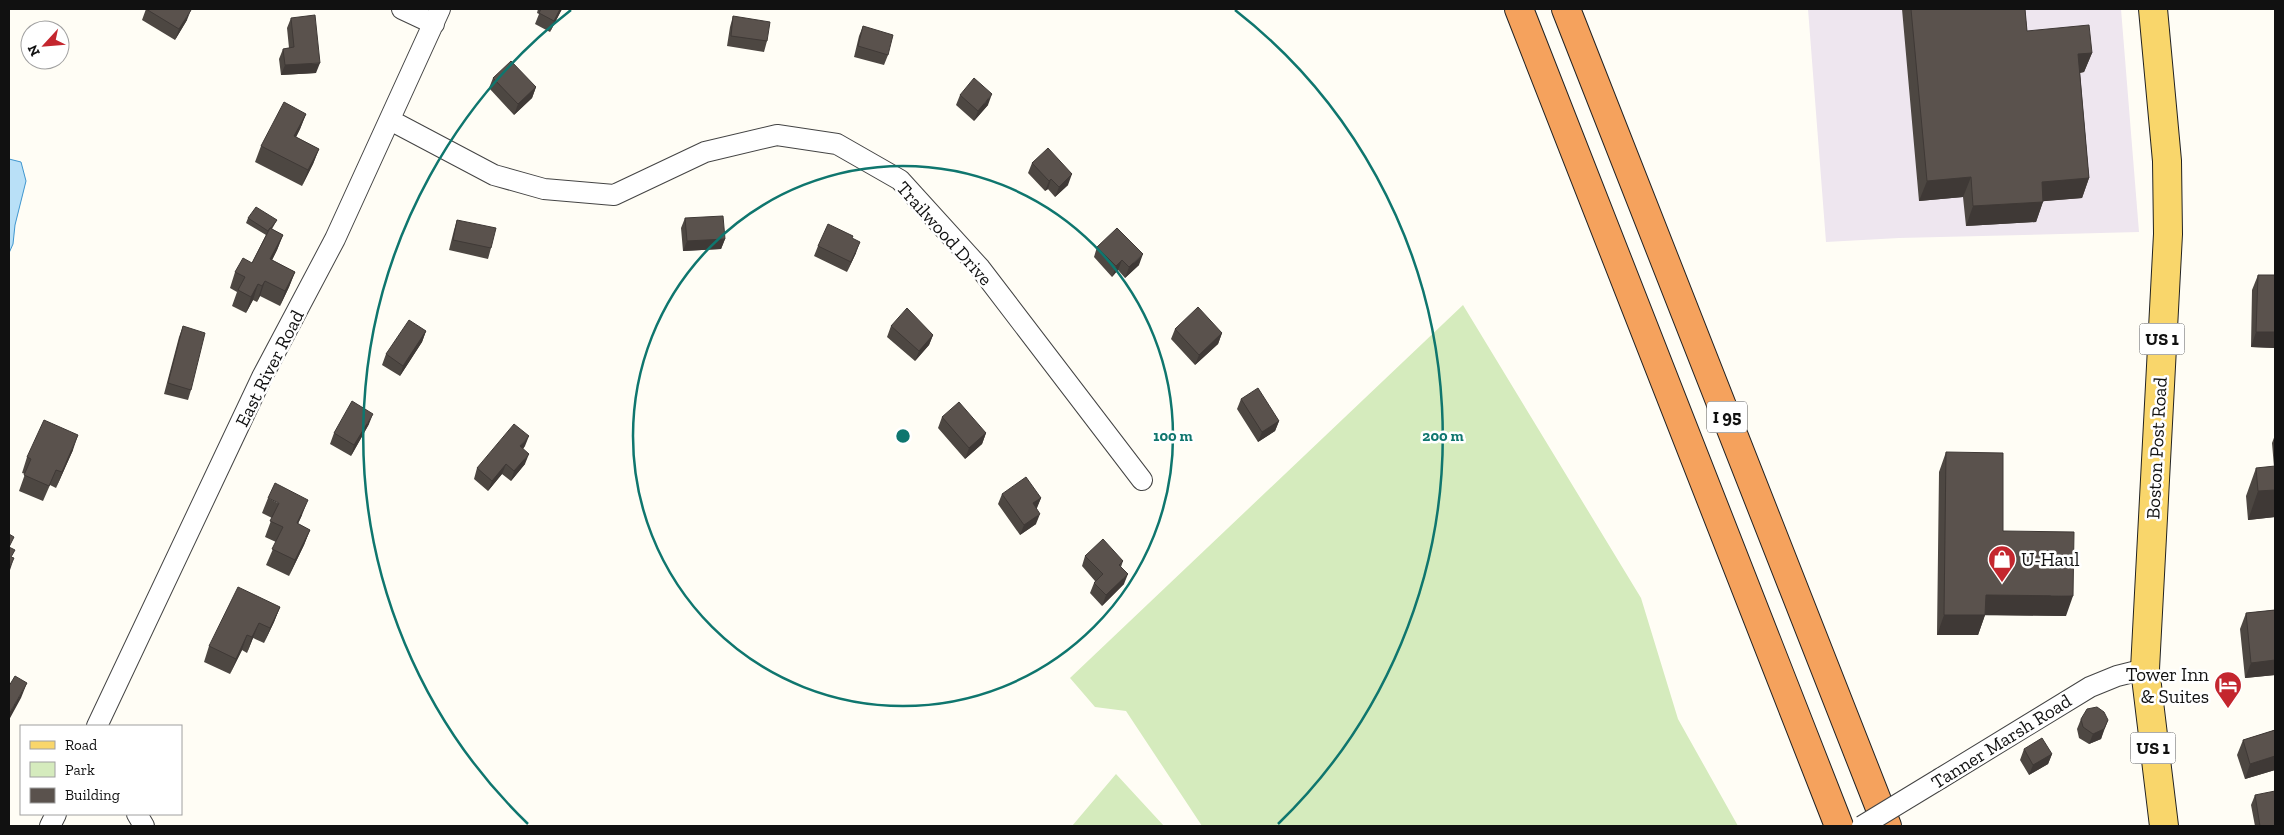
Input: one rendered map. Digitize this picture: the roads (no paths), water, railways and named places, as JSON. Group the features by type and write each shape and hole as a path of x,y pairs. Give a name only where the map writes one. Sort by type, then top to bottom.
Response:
{"highway":[{"name":"I 95","path":"1519,9 1839,826"},
{"name":"I 95","path":"1566,9 1887,826"}],"main road":[{"name":"Boston Post Road","path":"2153,9 2167,161 2168,234 2145,669 2164,826"}],"street":[{"path":"402,9 437,16"},
{"name":"East River Road","path":"97,725 262,377 335,239 437,16"},
{"name":"Trailwood Drive","path":"390,120 494,175 544,189 614,195 704,152 768,137 777,135 837,144 900,180 980,268 1142,480"},
{"name":"Tanner Marsh Road","path":"1862,826 2090,687 2117,676 2145,669"},
{"path":"138,815 144,826"}],"water":[{"path":"9,159 21,162 26,181 15,225 13,244 9,253"}],"place":[{"name":"U-Haul","path":"2002,583"},
{"name":"Tower Inn & Suites","path":"2228,709"}]}
